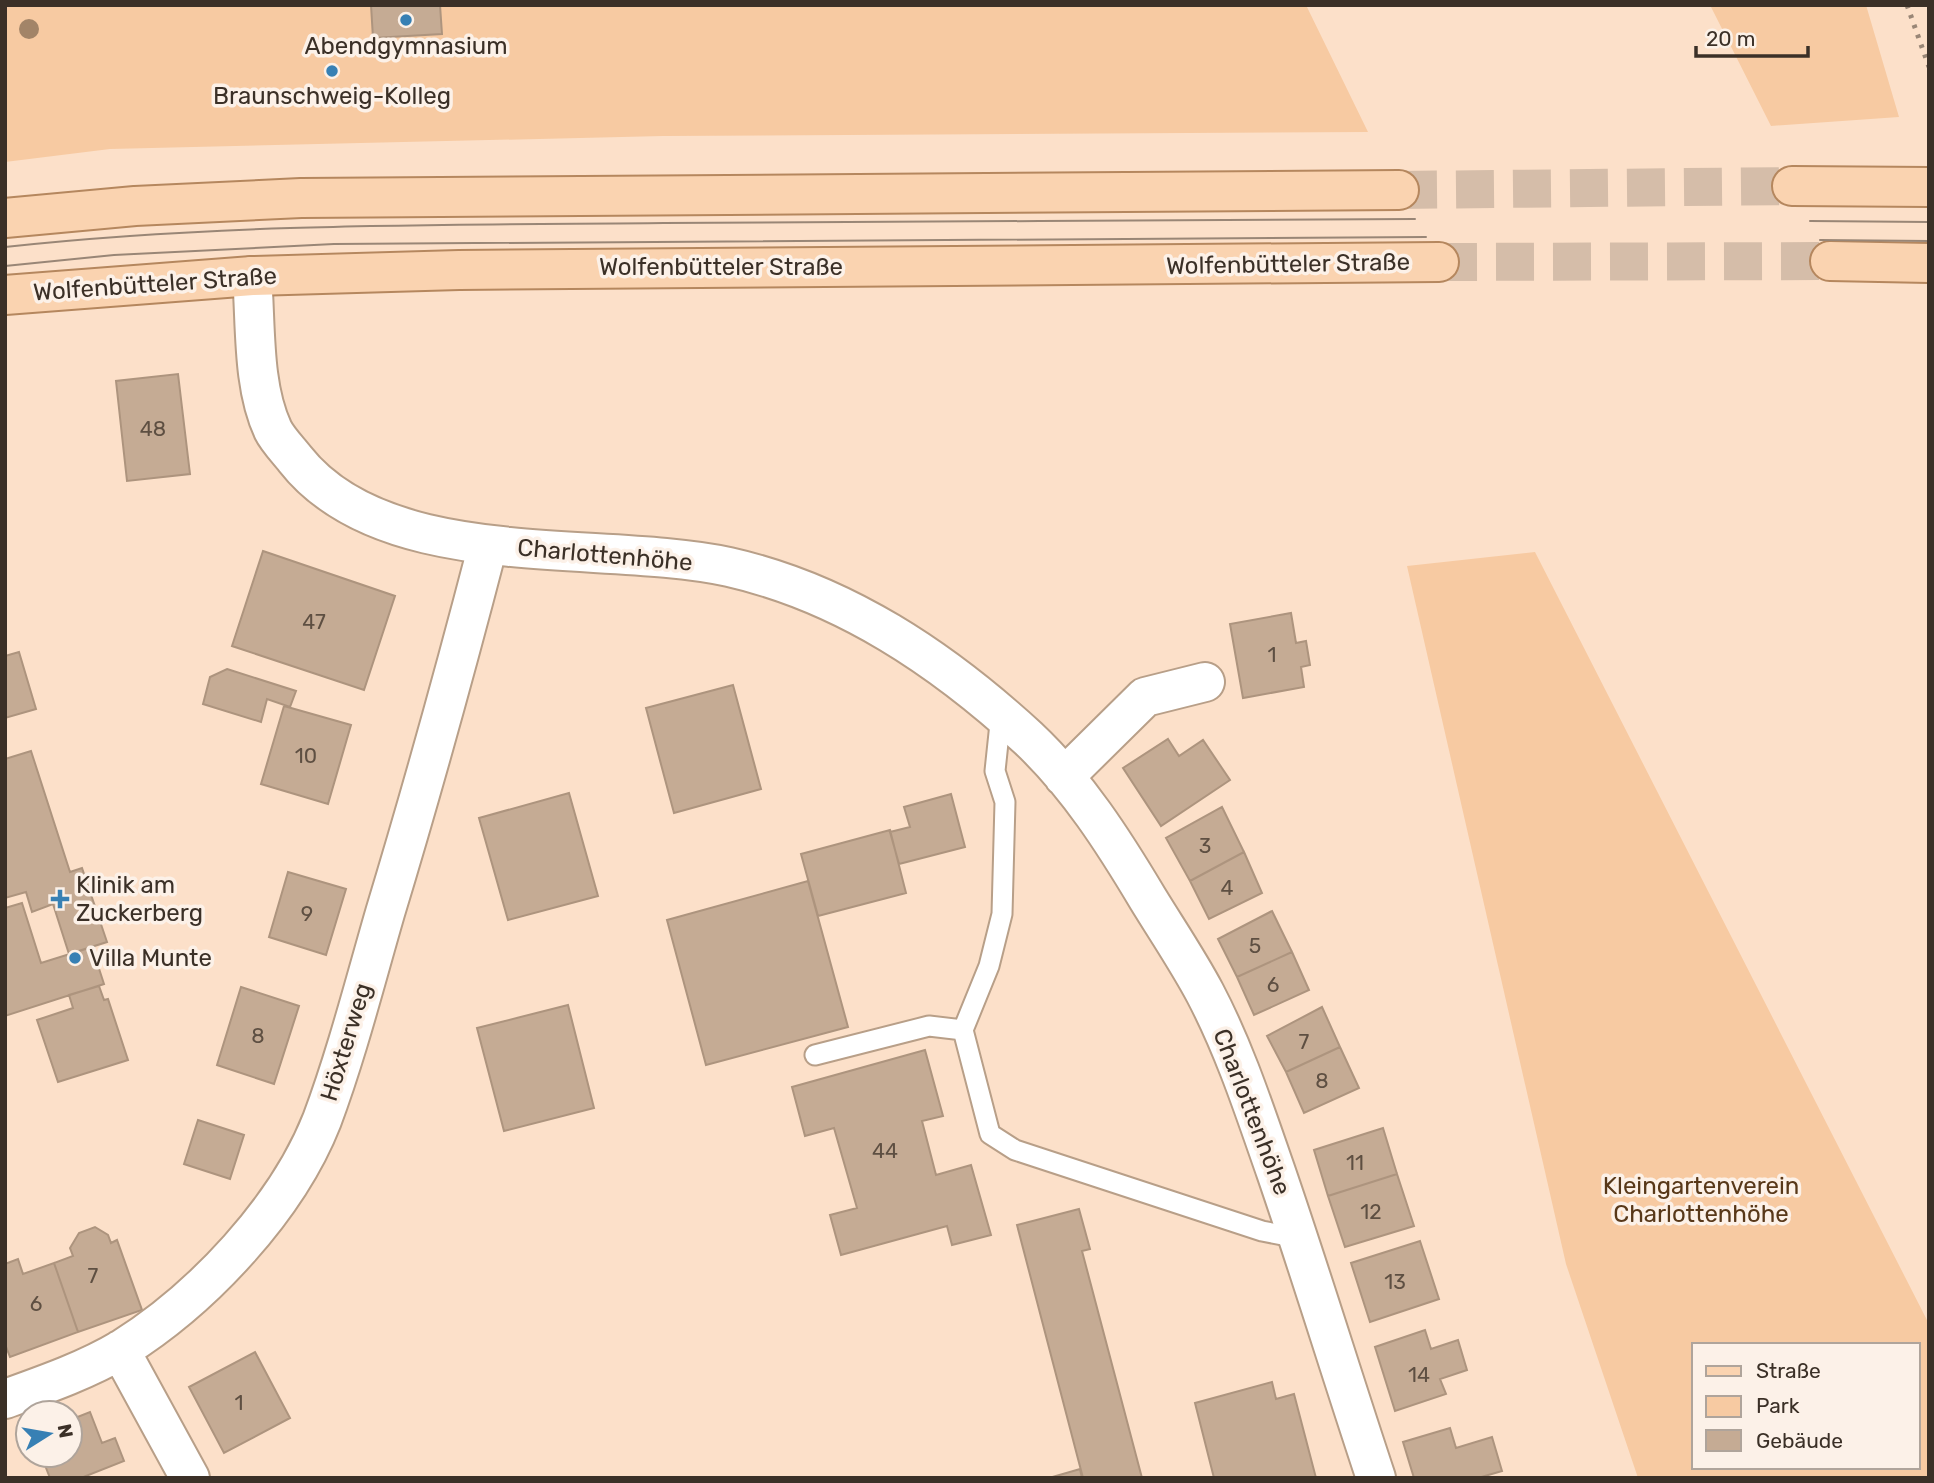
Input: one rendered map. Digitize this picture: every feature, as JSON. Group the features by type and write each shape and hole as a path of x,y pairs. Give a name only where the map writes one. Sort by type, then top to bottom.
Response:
{"main road":[{"path":"1792,186 1929,187"},
{"path":"5,218 135,206 301,198 1399,190"},
{"path":"1830,261 1929,263"},
{"name":"Wolfenbütteler Straße","path":"5,295 251,276 563,268 1438,262"}],"street":[{"name":"Charlottenhöhe","path":"251,276 261,388 274,431 324,491 352,509 410,528 488,545 724,566 789,582 847,608 903,639 1001,714 1064,777 1115,844 1205,994 1241,1071 1376,1478"},
{"name":"Höxterweg","path":"5,1399 120,1350 168,1317 239,1249 274,1205 321,1122 436,742 488,545"},
{"path":"1064,777 1145,697 1205,682"},
{"path":"120,1350 190,1478"}],"lane":[{"path":"1001,714 995,771 1005,802 1002,914 989,966 964,1030 990,1134 1015,1150 1262,1231 1298,1238"},
{"path":"815,1055 929,1026 964,1030"}],"green space":[{"path":"5,5 1306,5 1368,132 663,136 110,149 5,162"},
{"path":"1710,5 1866,5 1899,117 1771,126"},
{"name":"Kleingartenverein Charlottenhöhe","path":"1535,552 1929,1324 1929,1478 1638,1478 1566,1264 1407,566"}],"building":[{"name":"Abendgymnasium","path":"371,5 440,5 442,34 373,38"},
{"path":"178,374 190,474 127,481 116,381"},
{"path":"263,551 395,596 364,690 232,646"},
{"path":"1291,613 1296,643 1306,641 1310,665 1301,667 1304,687 1243,698 1230,624"},
{"path":"19,652 36,709 5,718 5,656"},
{"path":"227,669 296,691 290,707 267,699 261,722 203,704 210,677"},
{"path":"733,685 761,789 674,813 646,708"},
{"path":"284,706 351,725 328,804 261,784"},
{"path":"1168,739 1179,756 1203,740 1230,780 1161,826 1123,768"},
{"path":"31,751 70,872 82,868 107,942 69,954 53,904 32,912 26,892 5,898 5,759"},
{"path":"569,793 598,896 508,920 479,818"},
{"path":"951,794 965,847 899,864 890,832 910,827 904,807"},
{"path":"1222,807 1244,852 1190,881 1166,838"},
{"path":"890,830 906,893 818,916 801,854"},
{"path":"1244,852 1262,893 1209,919 1190,881"},
{"path":"288,872 346,889 326,955 269,937"},
{"path":"808,881 848,1027 706,1065 667,920"},
{"name":"Villa Munte","path":"22,903 41,963 92,947 104,984 5,1016 5,908"},
{"path":"1272,911 1292,952 1237,977 1218,939"},
{"path":"1292,952 1309,990 1254,1015 1237,977"},
{"path":"99,986 104,1000 108,999 128,1060 58,1082 37,1020 73,1008 69,995"},
{"path":"241,987 299,1006 274,1084 217,1065"},
{"path":"568,1005 594,1108 504,1131 477,1028"},
{"path":"1322,1007 1340,1047 1286,1072 1267,1036"},
{"path":"1340,1047 1359,1088 1304,1113 1286,1072"},
{"path":"925,1050 943,1116 922,1121 936,1175 971,1165 991,1235 952,1245 947,1226 841,1255 830,1215 857,1208 834,1128 805,1136 792,1087"},
{"path":"198,1120 244,1135 230,1179 184,1164"},
{"path":"1383,1128 1397,1174 1328,1196 1314,1150"},
{"path":"1397,1174 1414,1226 1345,1247 1328,1196"},
{"path":"1079,1209 1090,1249 1082,1251 1142,1478 1083,1478 1017,1225"},
{"path":"95,1227 108,1235 111,1243 117,1240 142,1310 78,1332 54,1263 73,1256 70,1248 79,1233"},
{"path":"1420,1241 1439,1299 1370,1322 1351,1263"},
{"path":"18,1259 23,1274 54,1263 78,1332 10,1357 5,1344 5,1264"},
{"path":"1425,1330 1431,1349 1458,1340 1467,1370 1440,1379 1446,1394 1395,1411 1375,1347"},
{"path":"255,1352 290,1418 224,1453 189,1387"},
{"path":"1272,1382 1276,1399 1294,1394 1316,1478 1214,1478 1195,1403"},
{"path":"90,1412 102,1443 115,1438 124,1461 81,1478 50,1478 46,1469 84,1469 84,1414"},
{"path":"1450,1428 1456,1448 1492,1437 1502,1471 1478,1478 1414,1478 1403,1442"},
{"path":"1080,1469 1082,1478 1049,1478"}],"tunnel":[{"path":"1399,190 1792,186"},
{"path":"1439,262 1830,261"}],"tram line":[{"path":"5,247 169,233 417,225 1415,219"},
{"path":"1810,221 1929,222"},
{"path":"5,266 114,255 334,244 1426,237"},
{"path":"1820,240 1929,241"}],"railway":[{"path":"1907,5 1929,67"}],"place":[{"name":"Abendgymnasium","path":"406,20"},
{"name":"Braunschweig-Kolleg","path":"332,71"},
{"name":"Klinik am Zuckerberg","path":"60,899"},
{"name":"Villa Munte","path":"75,958"}]}
